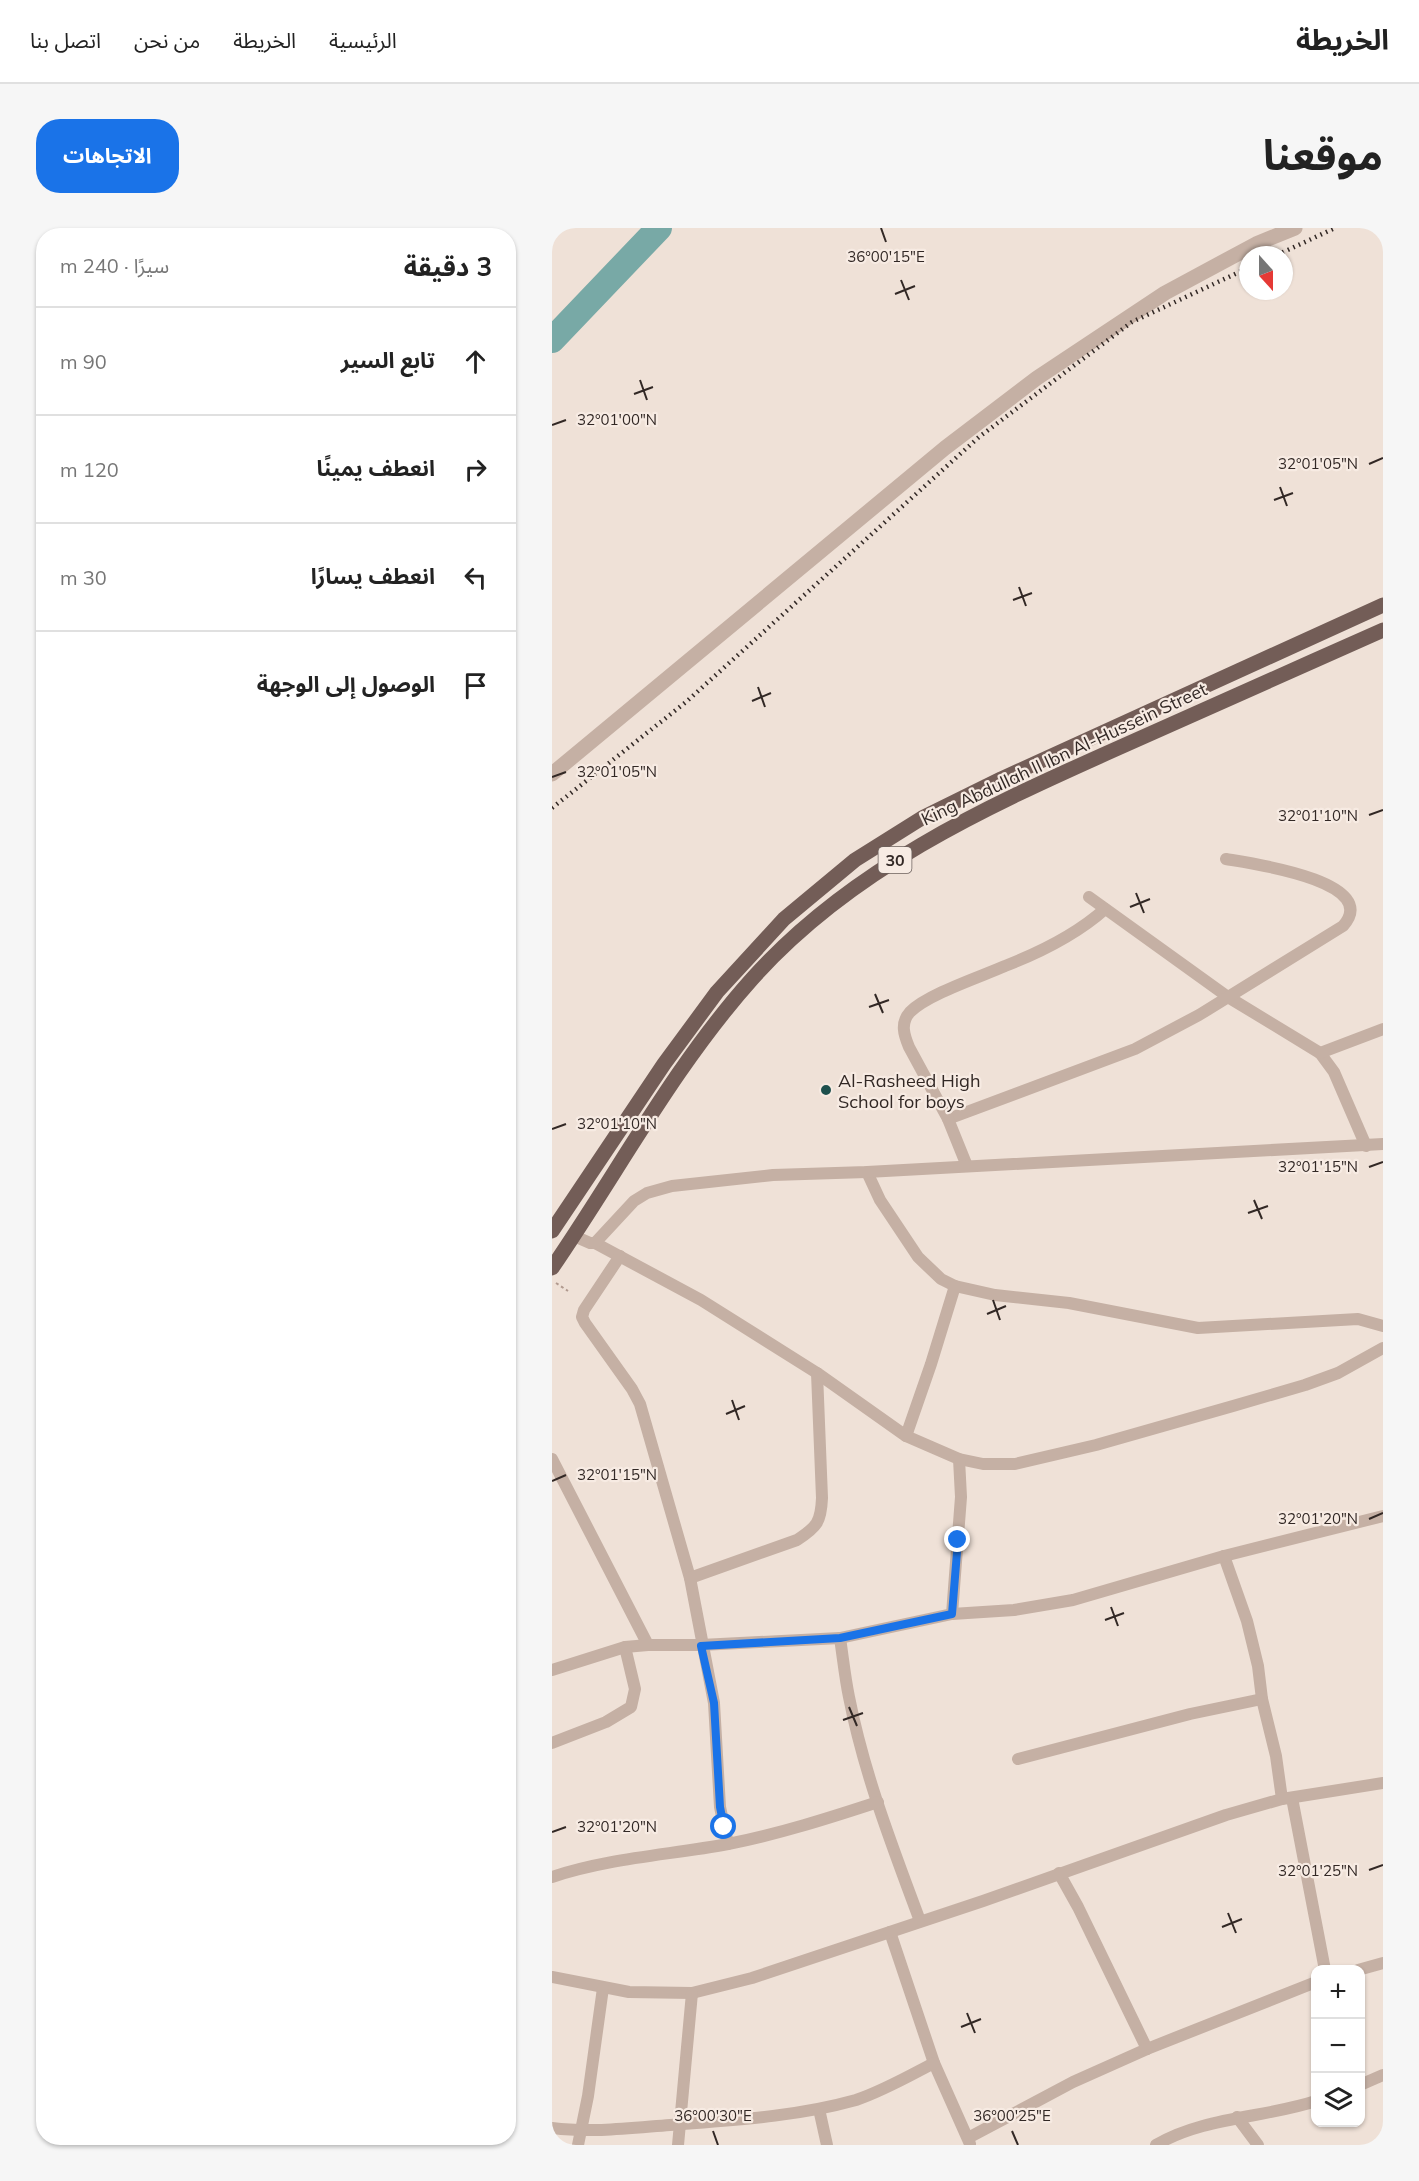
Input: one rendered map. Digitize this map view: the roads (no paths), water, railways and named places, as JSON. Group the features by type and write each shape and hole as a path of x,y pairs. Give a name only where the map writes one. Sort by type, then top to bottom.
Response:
{"main road":[{"name":"King Abdullah II Ibn Al-Hussein Street","path":"552,1231 691,1025 717,992 784,919 847,866 931,813 1043,759 1383,604"},
{"name":"King Abdullah II Ibn Al-Hussein Street","path":"552,1268 668,1091 716,1023 753,978 816,916 892,862 929,839 1052,777 1383,630"},
{"path":"1043,759 1052,777"}],"street":[{"path":"552,774 945,448 1036,378 1165,293 1247,249 1294,228"},
{"path":"948,1119 1135,1049 1170,1032 1343,926 1352,918 1354,909 1344,891 1330,884 1296,872 1226,859"},
{"path":"1089,897 1228,997 1320,1053 1334,1072 1366,1146"},
{"path":"967,1166 948,1119 904,1035 903,1022 910,1012 947,990 1007,966 1072,934 1105,909"},
{"path":"1320,1053 1383,1029"},
{"path":"596,1243 634,1201 672,1186 773,1175 1383,1144"},
{"path":"867,1172 880,1200 918,1257 941,1279 955,1286 995,1295 1069,1303 1198,1328 1358,1319 1383,1326"},
{"path":"574,1236 590,1243 596,1243 701,1300 817,1372 906,1436 959,1459 983,1464 1015,1464 1096,1445 1305,1385 1338,1373 1383,1348"},
{"path":"620,1256 584,1310 582,1317 640,1404 690,1578 701,1646 714,1703 720,1807 728,1844"},
{"path":"906,1436 955,1286"},
{"path":"690,1578 797,1540 813,1530 821,1517 822,1498 817,1372"},
{"path":"552,1459 648,1645"},
{"path":"952,1614 961,1497 959,1459"},
{"path":"552,1670 625,1647 701,1646 840,1638 952,1614 1014,1610 1073,1600 1224,1556 1383,1516"},
{"path":"1224,1556 1247,1621 1258,1666 1262,1699 1287,1798 1324,1965"},
{"path":"840,1638 849,1698 865,1761 920,1921"},
{"path":"552,1743 606,1722 631,1707 635,1689 625,1647"},
{"path":"1018,1759 1190,1714 1262,1699"},
{"path":"552,1977 629,1992 692,1993 752,1978 890,1932 1226,1815 1287,1798 1383,1783"},
{"path":"552,1877 581,1867 617,1860 728,1844 811,1823 878,1802"},
{"path":"1059,1873 1147,2049"},
{"path":"890,1932 934,2063 969,2141 1073,2082 1147,2049 1311,1985"},
{"path":"1365,1968 1383,1963"},
{"path":"578,2145 590,2085 603,1988"},
{"path":"678,2145 692,1993"},
{"path":"552,2128 581,2131 744,2120 819,2109 858,2099 934,2063"},
{"path":"1365,2083 1383,2075"},
{"path":"1156,2145 1199,2128 1237,2117 1275,2112 1311,2102"},
{"path":"819,2109 827,2145"},
{"path":"1237,2117 1258,2145"}],"waterway":[{"path":"552,340 659,228"}],"railway":[{"path":"1293,248 1335,228"},
{"path":"552,808 686,702 979,437 1132,322 1239,272"}],"place":[{"name":"Al-Rasheed High School for boys","path":"826,1090"}]}
